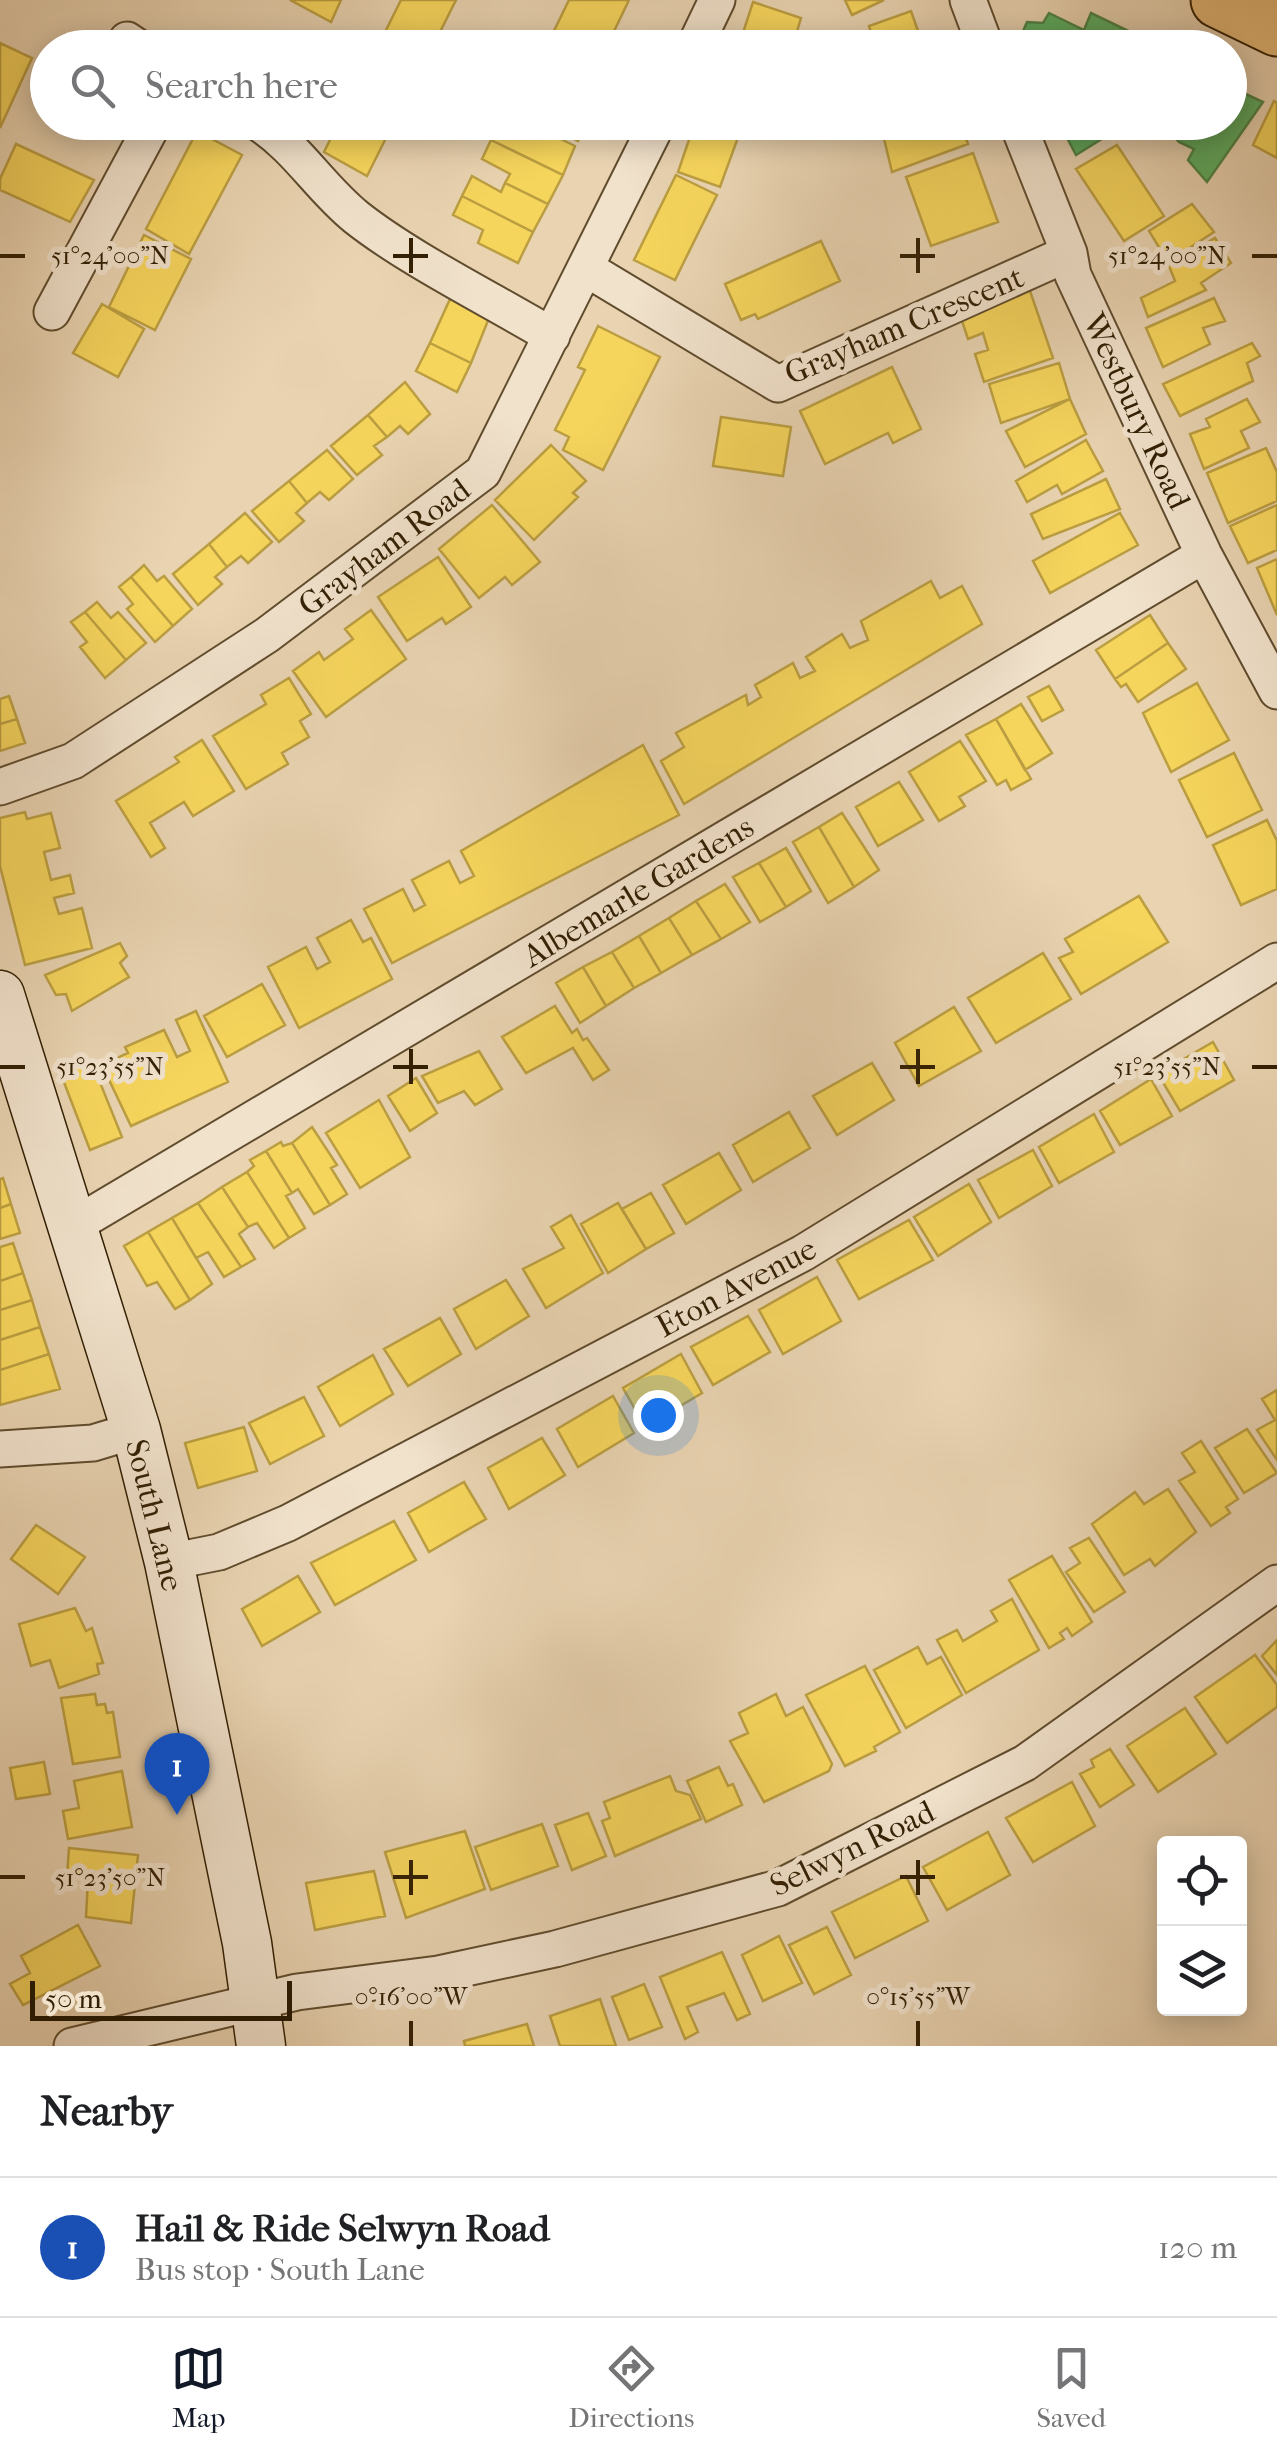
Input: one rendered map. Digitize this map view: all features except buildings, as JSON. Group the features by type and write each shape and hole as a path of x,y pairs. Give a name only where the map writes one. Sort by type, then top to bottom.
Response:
{"main road":[{"path":"1219,0 1277,28"}],"street":[{"path":"703,30 717,0"},
{"path":"968,0 979,30"},
{"path":"52,312 144,140"},
{"path":"285,140 313,179 358,219 552,336"},
{"name":"Grayham Road","path":"0,787 73,761 267,634 483,472 649,140"},
{"name":"Westbury Road","path":"1023,140 1070,254 1074,275 1204,555 1277,691"},
{"name":"Grayham Crescent","path":"587,268 778,384 1070,254"},
{"name":"Albemarle Gardens","path":"73,1226 1204,555"},
{"name":"Eton Avenue","path":"168,1562 219,1552 288,1522 803,1254 1277,960"},
{"name":"South Lane","path":"0,995 136,1430 168,1562 247,1943 256,2024"},
{"path":"0,1449 93,1442 136,1430"},
{"name":"Selwyn Road","path":"72,2046 256,2024 778,1888 1025,1763 1277,1583"}],"place":[{"name":"Hail & Ride Selwyn Road","path":"177,1815"}]}
